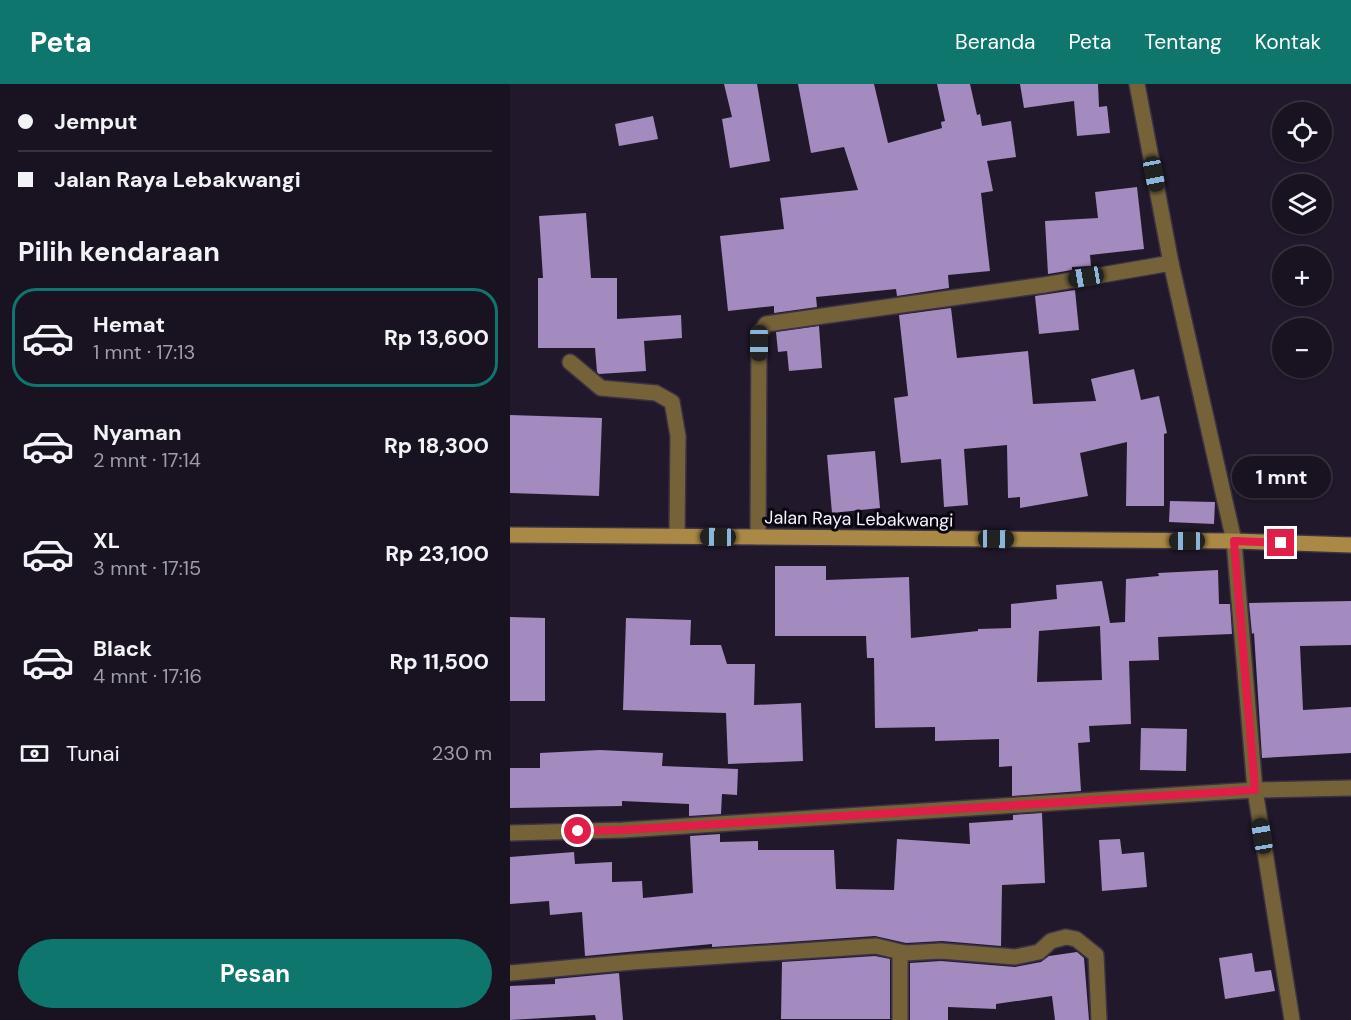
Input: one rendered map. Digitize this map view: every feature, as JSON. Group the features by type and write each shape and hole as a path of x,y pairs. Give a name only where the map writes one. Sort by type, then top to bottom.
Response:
{"main road":[{"name":"Jalan Raya Lebakwangi","path":"510,535 1234,541 1351,545"}],"street":[{"path":"1137,84 1171,263 1234,541 1255,790 1292,1020"},
{"path":"758,537 759,334 766,324 1044,285 1171,263"},
{"path":"570,362 601,388 656,393 672,402 678,436 677,536"},
{"path":"510,833 623,830 1255,790 1351,788"},
{"path":"510,973 632,962 876,946 905,953 941,951 1015,957 1039,952 1051,941 1066,937 1076,939 1096,955 1099,1020"},
{"path":"900,1020 900,955 905,953"}],"building":[{"path":"724,84 757,84 770,161 730,168 722,119 732,117"},
{"path":"798,84 874,84 888,143 942,128 941,122 945,121 937,84 970,84 982,126 1011,121 1016,157 987,161 993,191 981,193 990,271 948,275 949,288 897,296 896,289 816,297 817,307 774,313 774,306 728,311 720,236 784,229 780,198 858,190 844,147 811,153"},
{"path":"1020,84 1098,84 1099,107 1107,106 1110,133 1077,136 1074,101 1024,108"},
{"path":"653,116 658,139 619,146 615,124"},
{"path":"1137,187 1144,249 1090,255 1091,266 1072,267 1072,270 1048,274 1045,221 1098,218 1095,192"},
{"path":"586,213 591,278 617,278 617,319 681,315 682,338 644,341 646,371 599,374 595,348 538,348 538,278 543,278 539,216"},
{"path":"1075,290 1079,330 1039,334 1035,296"},
{"path":"951,308 957,358 1028,351 1033,404 1096,401 1091,379 1134,369 1141,400 1159,396 1167,433 1164,434 1164,506 1126,506 1127,442 1080,453 1088,496 1020,508 1020,497 1008,498 1007,445 964,449 968,505 944,507 941,459 901,463 894,398 908,396 899,315"},
{"path":"819,326 822,368 789,371 787,351 778,352 776,332"},
{"path":"510,415 602,418 599,496 510,493"},
{"path":"875,451 880,508 832,513 827,455"},
{"path":"1170,501 1215,502 1214,524 1169,522"},
{"path":"775,566 826,566 826,580 909,577 911,638 978,631 978,629 1011,628 1011,604 1057,599 1056,585 1102,581 1110,623 1125,622 1126,579 1159,576 1158,573 1218,570 1219,604 1230,604 1232,634 1158,637 1159,660 1129,661 1131,724 1089,726 1090,742 1078,743 1081,791 1012,796 1012,766 999,767 999,739 935,741 935,727 875,728 874,658 867,658 866,636 775,636","holes":["1100,626 1102,680 1037,682 1039,631"]},
{"path":"1351,601 1351,645 1300,646 1303,710 1351,707 1351,753 1262,758 1254,633 1252,634 1249,603"},
{"path":"510,617 545,618 545,701 510,701"},
{"path":"626,618 691,620 690,645 721,645 727,664 755,664 754,705 801,703 803,761 728,764 726,713 623,710"},
{"path":"1141,728 1187,729 1186,771 1140,770"},
{"path":"600,750 663,753 662,766 738,769 737,795 722,794 721,814 689,816 689,804 622,801 622,806 510,808 510,768 540,768 540,753"},
{"path":"1042,813 1045,883 1002,885 1001,946 942,941 906,943 875,936 712,947 712,944 585,956 582,912 550,915 549,901 510,904 510,857 574,852 575,864 612,862 612,882 642,881 643,898 693,893 690,836 720,834 720,842 758,841 758,850 834,850 836,889 894,890 897,839 970,844 969,823 1013,820 1013,815"},
{"path":"1120,839 1122,854 1144,852 1147,887 1102,891 1099,840"},
{"path":"1077,952 1084,958 1089,1020 1055,1020 1052,996 996,1004 996,1009 948,1007 948,1020 910,1020 910,963 941,961 1015,967 1041,962 1049,956"},
{"path":"1252,953 1255,972 1271,970 1275,991 1225,999 1219,958"},
{"path":"875,956 890,959 890,1019 781,1019 782,962"},
{"path":"619,973 623,1020 596,1020 595,1015 510,1020 510,986 555,984 555,979"}],"route":[{"path":"578,831 1255,790 1234,541 1281,543"}]}
